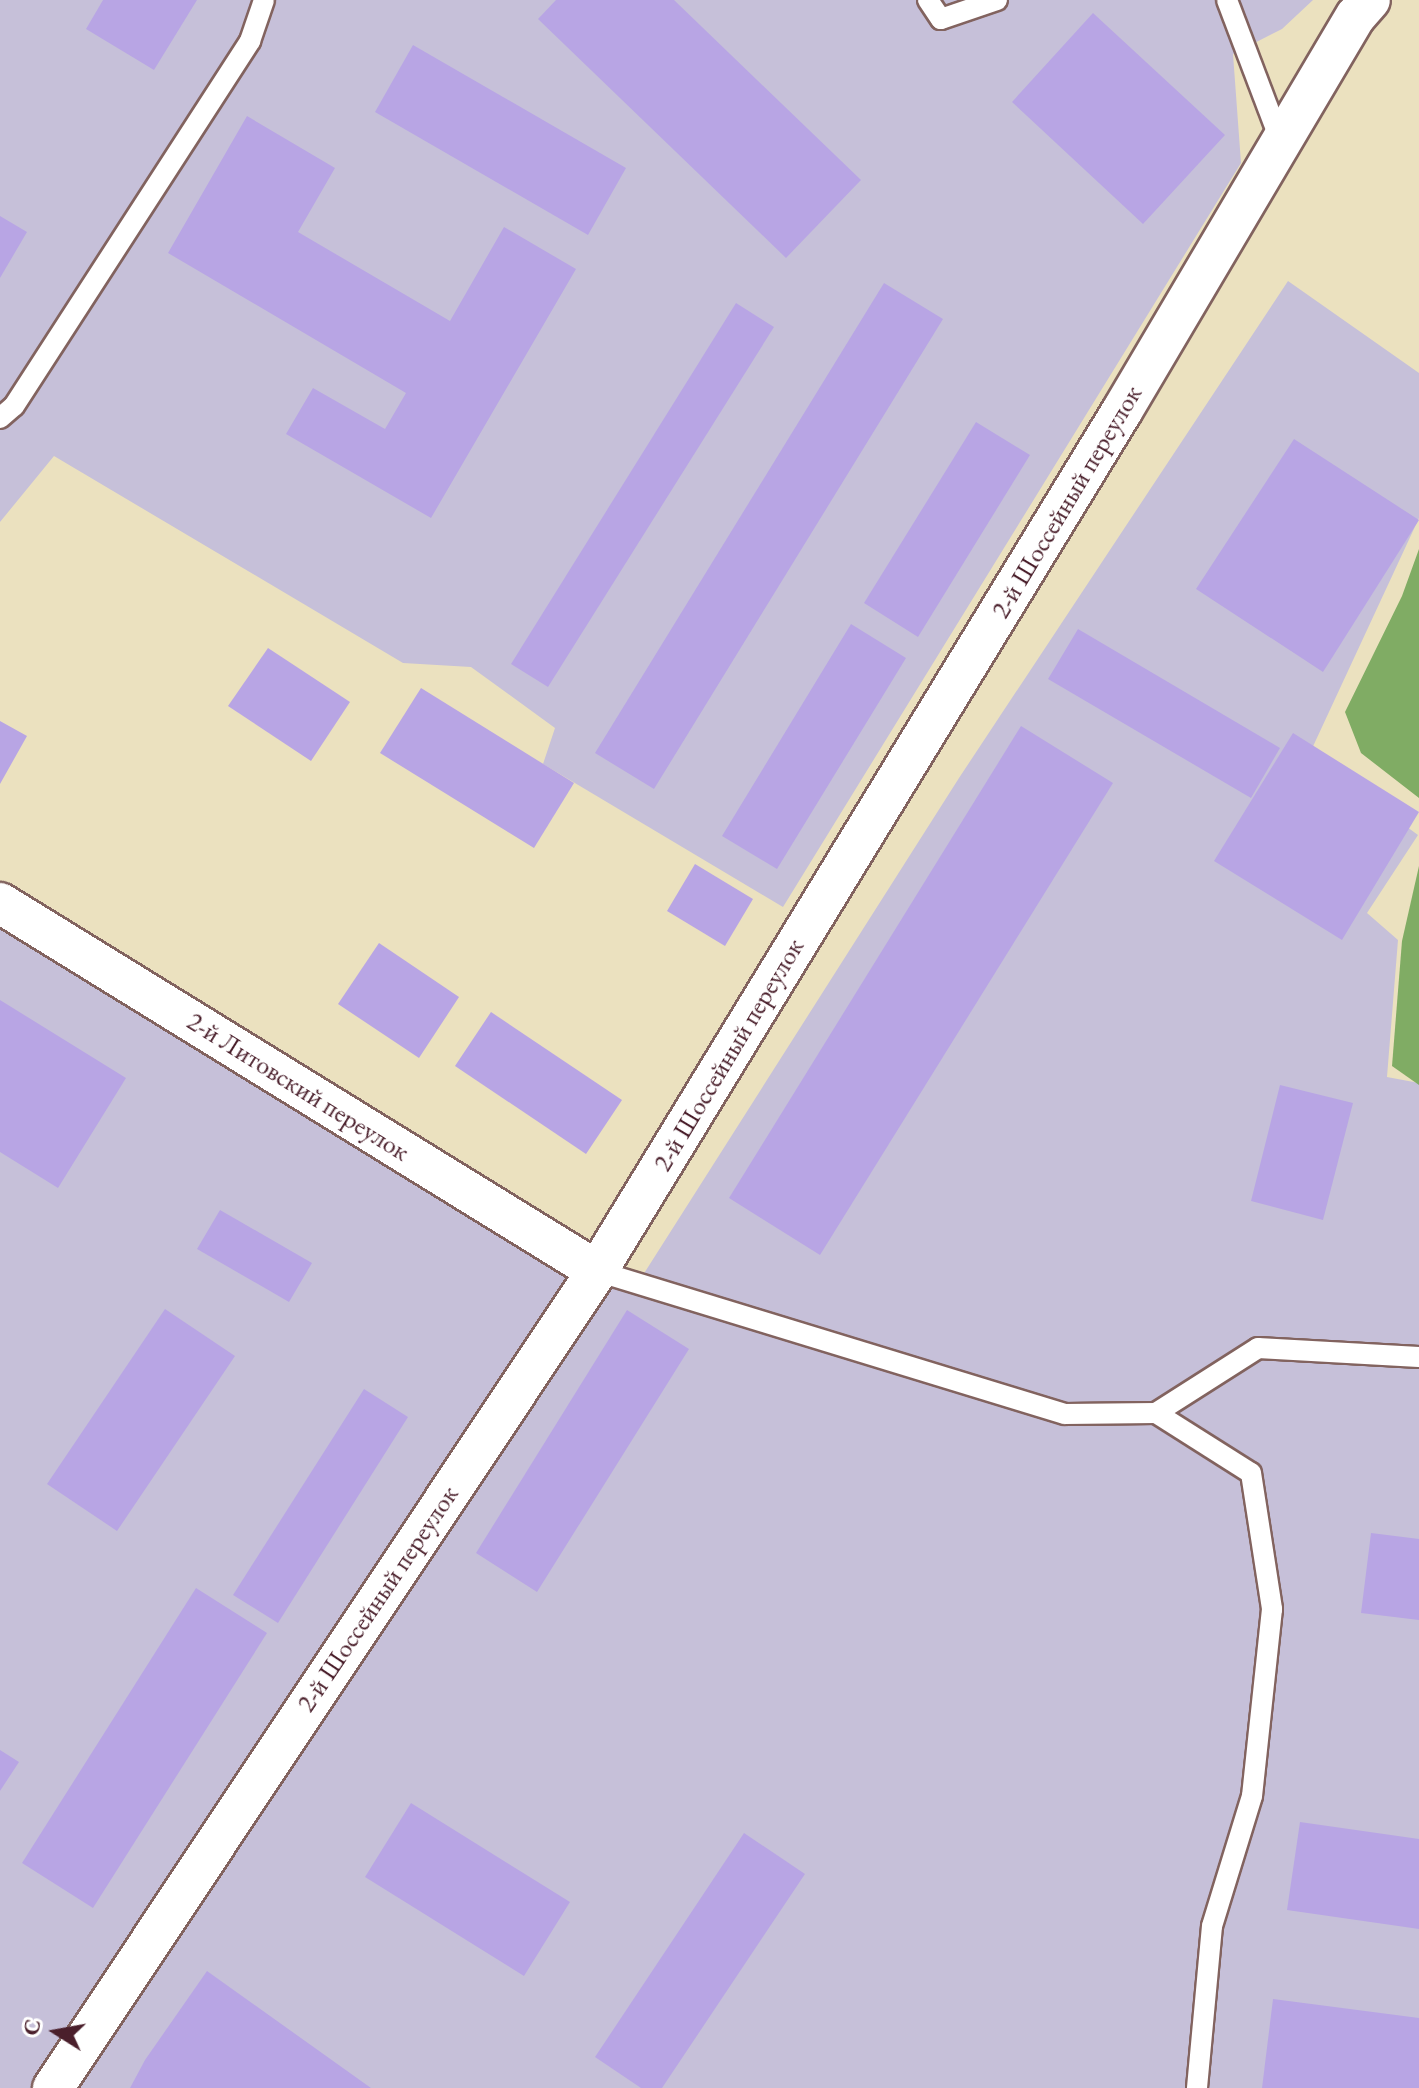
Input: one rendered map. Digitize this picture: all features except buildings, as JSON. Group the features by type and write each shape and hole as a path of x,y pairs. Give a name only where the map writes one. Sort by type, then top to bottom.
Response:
{"street":[{"name":"2-й Шоссейный переулок","path":"53,2088 597,1271 1114,425 1356,16 1370,0"},
{"name":"2-й Литовский переулок","path":"0,903 597,1271"}],"lane":[{"path":"0,418 14,406 250,41 264,0"},
{"path":"928,0 941,19 997,0"},
{"path":"1227,0 1281,142"},
{"path":"597,1271 1065,1414 1156,1413 1258,1348 1419,1357"},
{"path":"1156,1413 1251,1473 1272,1609 1252,1796 1212,1926 1197,2088"}],"shaded area":[{"path":"0,0 1313,0 1282,29 1233,54 1241,163 783,907 543,764 555,728 471,667 403,663 54,456 0,522"},
{"path":"1288,281 1419,373 1419,518 1309,755 1418,835 1367,913 1398,940 1387,1077 1419,1083 1419,2088 0,2088 0,903 636,1286 959,778"}],"green space":[{"path":"1419,549 1419,798 1361,753 1345,712 1402,596"},
{"path":"1419,866 1419,1085 1392,1066 1402,941"}]}
